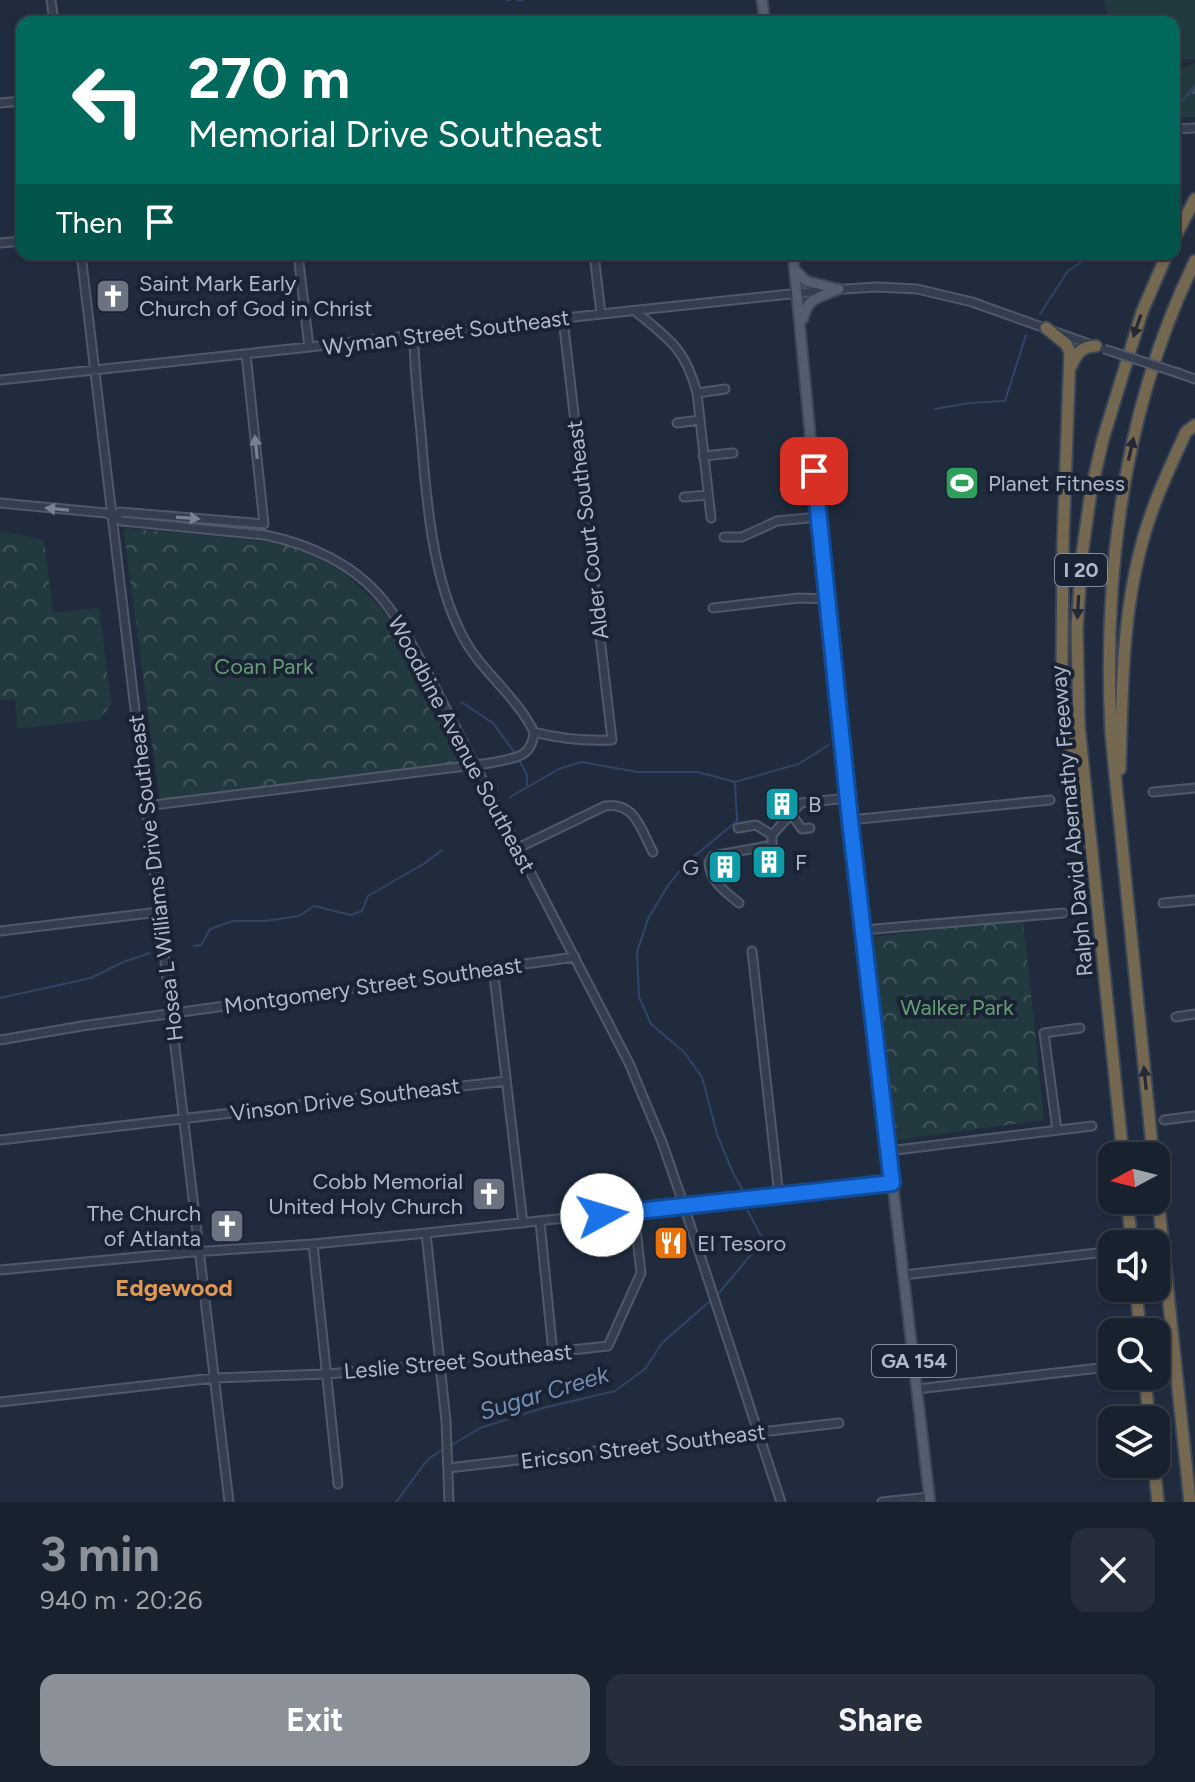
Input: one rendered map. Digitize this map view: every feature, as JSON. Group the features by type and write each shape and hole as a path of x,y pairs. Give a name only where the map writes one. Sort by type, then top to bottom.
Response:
{"highway":[{"path":"1180,228 1195,199"},
{"name":"Ralph David Abernathy Freeway","path":"1122,1142 1079,726 1077,628 1082,555 1091,491 1106,427 1138,325 1165,260"},
{"name":"I 20","path":"1152,1142 1120,833 1108,662 1113,568 1124,483 1138,417 1158,350 1179,293 1195,261"},
{"path":"1046,328 1066,344 1070,352 1062,596 1063,690 1070,754 1096,897"},
{"path":"1070,373 1081,349 1087,346 1100,348"},
{"path":"1120,833 1123,675 1134,576 1151,512 1186,432 1195,425"},
{"path":"1160,1214 1190,1502"},
{"path":"1184,1434 1195,1497"},
{"path":"1155,1478 1156,1502"}],"main road":[{"name":"GA 154","path":"794,260 850,820 930,1499"},
{"path":"795,270 806,281 839,289"},
{"path":"801,330 809,304 821,295 839,289"}],"street":[{"name":"Hosea L Williams Drive Southeast","path":"82,260 229,1502"},
{"path":"299,260 309,347"},
{"path":"595,260 601,314"},
{"name":"Wyman Street Southeast","path":"0,380 877,287 917,289 972,302 1195,379"},
{"path":"635,311 670,339 693,376 711,518"},
{"name":"Alder Court Southeast","path":"534,732 588,741 612,740 563,319"},
{"path":"146,806 474,766 521,756 532,746 534,732 519,706 467,645 446,596 427,497 414,336"},
{"path":"0,503 106,513 112,517 120,512 264,524 246,354"},
{"path":"697,393 725,389"},
{"path":"677,423 699,420"},
{"path":"703,456 733,453"},
{"path":"684,497 708,495"},
{"name":"Woodbine Avenue Southeast","path":"112,517 122,521 265,535 300,543 328,556 360,578 382,597 397,618 629,1063 662,1142 781,1502"},
{"path":"724,537 742,537 777,521 818,517"},
{"path":"713,608 799,598 827,599"},
{"path":"1153,792 1195,788"},
{"path":"739,903 711,875 709,862 713,856 772,845 772,835 801,803 848,798"},
{"path":"850,820 1050,800"},
{"path":"518,848 611,804 630,812 653,852"},
{"path":"791,814 802,829 810,828"},
{"path":"738,828 756,825 772,835"},
{"path":"1163,903 1195,900"},
{"path":"0,931 159,912"},
{"path":"863,930 1063,913"},
{"path":"752,951 779,1196"},
{"name":"Montgomery Street Southeast","path":"0,1040 575,957"},
{"path":"493,967 523,1223"},
{"path":"1176,1017 1195,1014"},
{"path":"1057,1130 1044,1033 1080,1028"},
{"name":"Vinson Drive Southeast","path":"0,1140 506,1081"},
{"path":"1164,1120 1195,1116"},
{"path":"888,1151 1092,1126"},
{"path":"0,1270 540,1222 892,1183"},
{"name":"Leslie Street Southeast","path":"0,1402 214,1378 327,1374 439,1365 608,1346 641,1273 634,1212"},
{"path":"540,1222 553,1353"},
{"path":"426,1233 446,1421 449,1502"},
{"path":"313,1244 338,1484"},
{"path":"903,1275 1098,1253"},
{"path":"917,1389 1098,1368"},
{"name":"Ericson Street Southeast","path":"448,1468 839,1423"},
{"path":"882,1502 930,1499"}],"green space":[{"path":"1104,0 1195,0 1195,59 1180,60 1180,16 1108,16"},
{"path":"1195,63 1195,117 1180,118 1180,69"},
{"name":"Coan Park","path":"125,528 272,542 298,549 343,572 375,601 396,629 464,757 459,763 160,801"},
{"path":"0,531 44,540 53,613 99,608 111,704 100,719 18,729 15,699 0,700"},
{"name":"Walker Park","path":"1023,919 1044,1120 896,1140 873,937"}],"waterway":[{"path":"517,0 523,0"},
{"name":"Sugar Creek","path":"1180,104 1195,86"},
{"name":"Sugar Creek","path":"1040,314 1068,271 1084,260"},
{"name":"Sugar Creek","path":"935,409 1005,401 1026,335"},
{"path":"461,702 493,723 514,752"},
{"path":"510,797 559,769 581,762 638,772 698,772 735,782 798,764 829,745"},
{"path":"520,762 527,775 527,786"},
{"name":"Sugar Creek","path":"735,782 737,821 685,864 667,887 648,919 637,952 639,997 651,1024 684,1052 702,1077 717,1134 743,1190"},
{"path":"194,946 201,945 210,929 233,921 265,921 299,916 314,906 351,915 362,911 368,896 442,850"},
{"path":"0,998 91,978 150,953"},
{"name":"Sugar Creek","path":"719,1293 763,1240 748,1211"},
{"name":"Sugar Creek","path":"452,1445 480,1428 543,1408 615,1391 645,1369 662,1343 710,1301"},
{"name":"Sugar Creek","path":"396,1502 428,1459 441,1451"}],"place":[{"name":"Saint Mark Early Church of God in Christ","path":"113,296"},
{"name":"Planet Fitness","path":"962,483"},
{"name":"B","path":"782,804"},
{"name":"F","path":"769,862"},
{"name":"G","path":"725,867"},
{"name":"Cobb Memorial United Holy Church","path":"489,1194"},
{"name":"The Church of Atlanta","path":"227,1226"},
{"name":"El Tesoro","path":"671,1243"}],"district":[{"name":"Edgewood","path":"174,1288"}],"route":[{"path":"602,1215 892,1183 814,471"}]}
